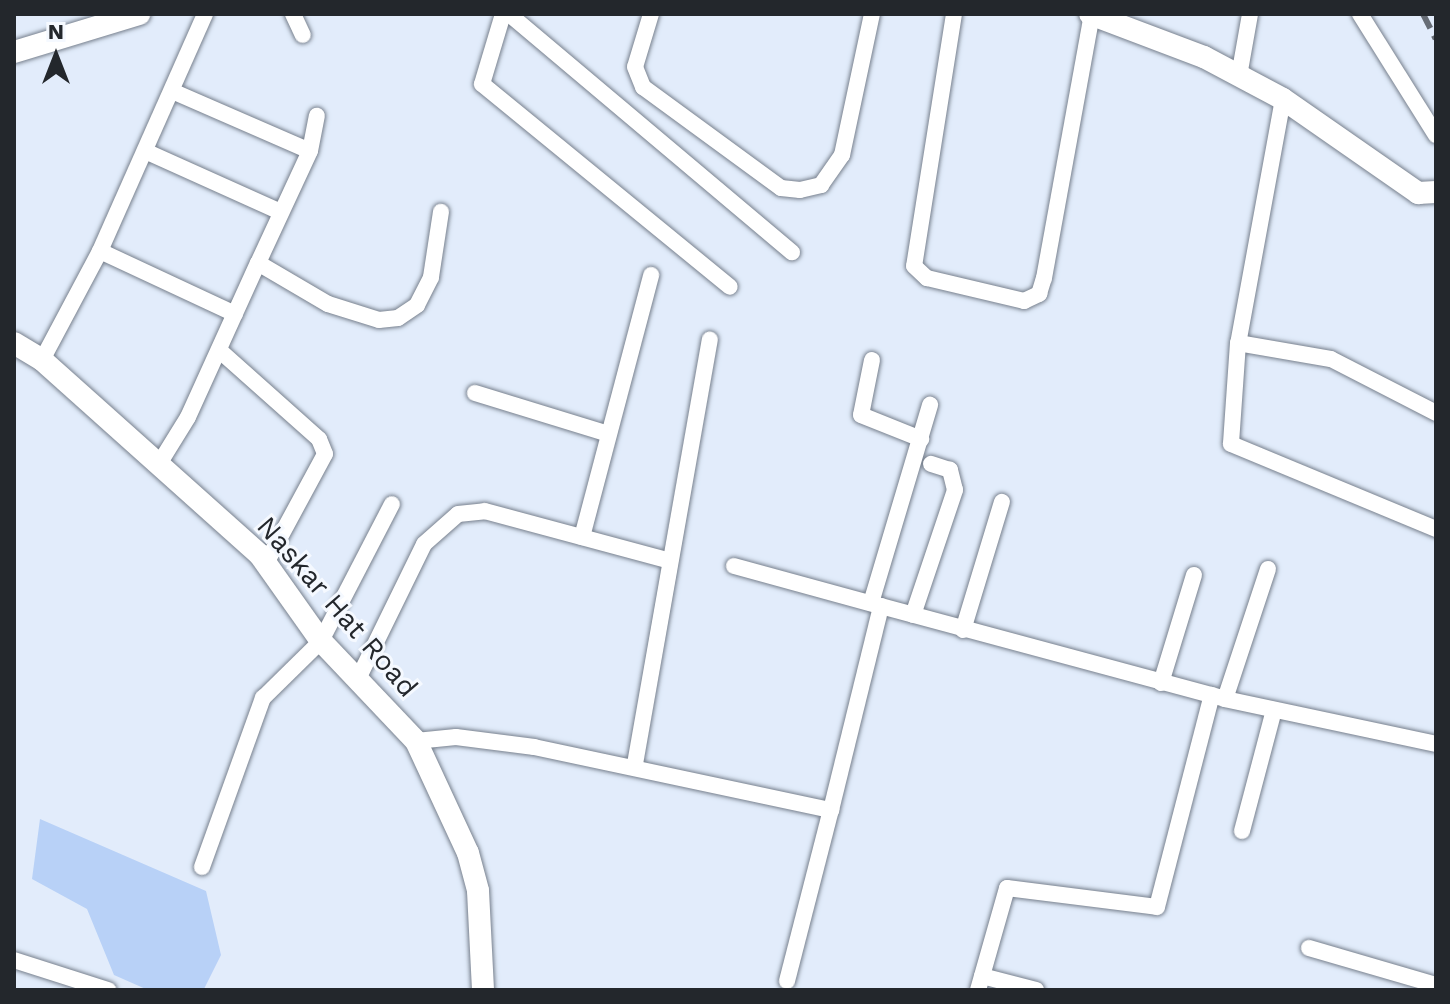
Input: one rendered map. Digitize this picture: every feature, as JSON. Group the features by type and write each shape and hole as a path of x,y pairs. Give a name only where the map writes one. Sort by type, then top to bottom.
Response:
{"street":[{"path":"14,52 139,14"},
{"path":"42,360 100,251 205,14"},
{"path":"293,14 303,35"},
{"path":"730,287 482,84 506,14 792,252"},
{"path":"651,14 635,67 643,87 781,188 800,190 821,185 842,155 872,14"},
{"path":"954,14 914,266 927,278 1024,301 1039,294 1091,14 1239,76 1283,99 1418,193 1435,196"},
{"path":"1239,76 1250,14"},
{"path":"1360,14 1436,135"},
{"path":"172,91 310,151"},
{"path":"1283,99 1238,343 1227,427 1231,444 1436,529"},
{"path":"159,464 219,350 310,151 317,116"},
{"path":"145,151 281,212"},
{"path":"258,263 328,304 379,320 398,318 417,305 431,277 441,212"},
{"path":"100,251 235,314"},
{"path":"582,537 651,275"},
{"path":"635,764 667,560 710,340"},
{"name":"Naskar Hat Road","path":"14,343 42,360 266,563 321,641 416,741 475,879 483,990"},
{"path":"1238,343 1331,359 1436,413"},
{"path":"219,350 319,439 325,454 266,563"},
{"path":"872,360 861,415 921,439"},
{"path":"475,393 608,434"},
{"path":"787,981 831,810 876,605 930,405"},
{"path":"913,615 955,490 950,470 931,464"},
{"path":"963,630 1002,502"},
{"path":"202,867 263,698 321,641 392,504"},
{"path":"358,679 424,544 447,519 485,511 667,560"},
{"path":"734,566 1161,683 1436,744"},
{"path":"1036,990 980,983 1007,888 1157,907 1218,697 1268,569"},
{"path":"1161,683 1194,575"},
{"path":"1242,831 1274,710"},
{"path":"416,741 456,737 635,764 831,810"},
{"path":"1309,948 1436,985"},
{"path":"14,960 110,990"}],"water":[{"path":"40,819 206,891 221,955 204,989 148,990 114,975 87,909 32,879"}],"railway":[{"path":"1423,14 1436,39"}]}
